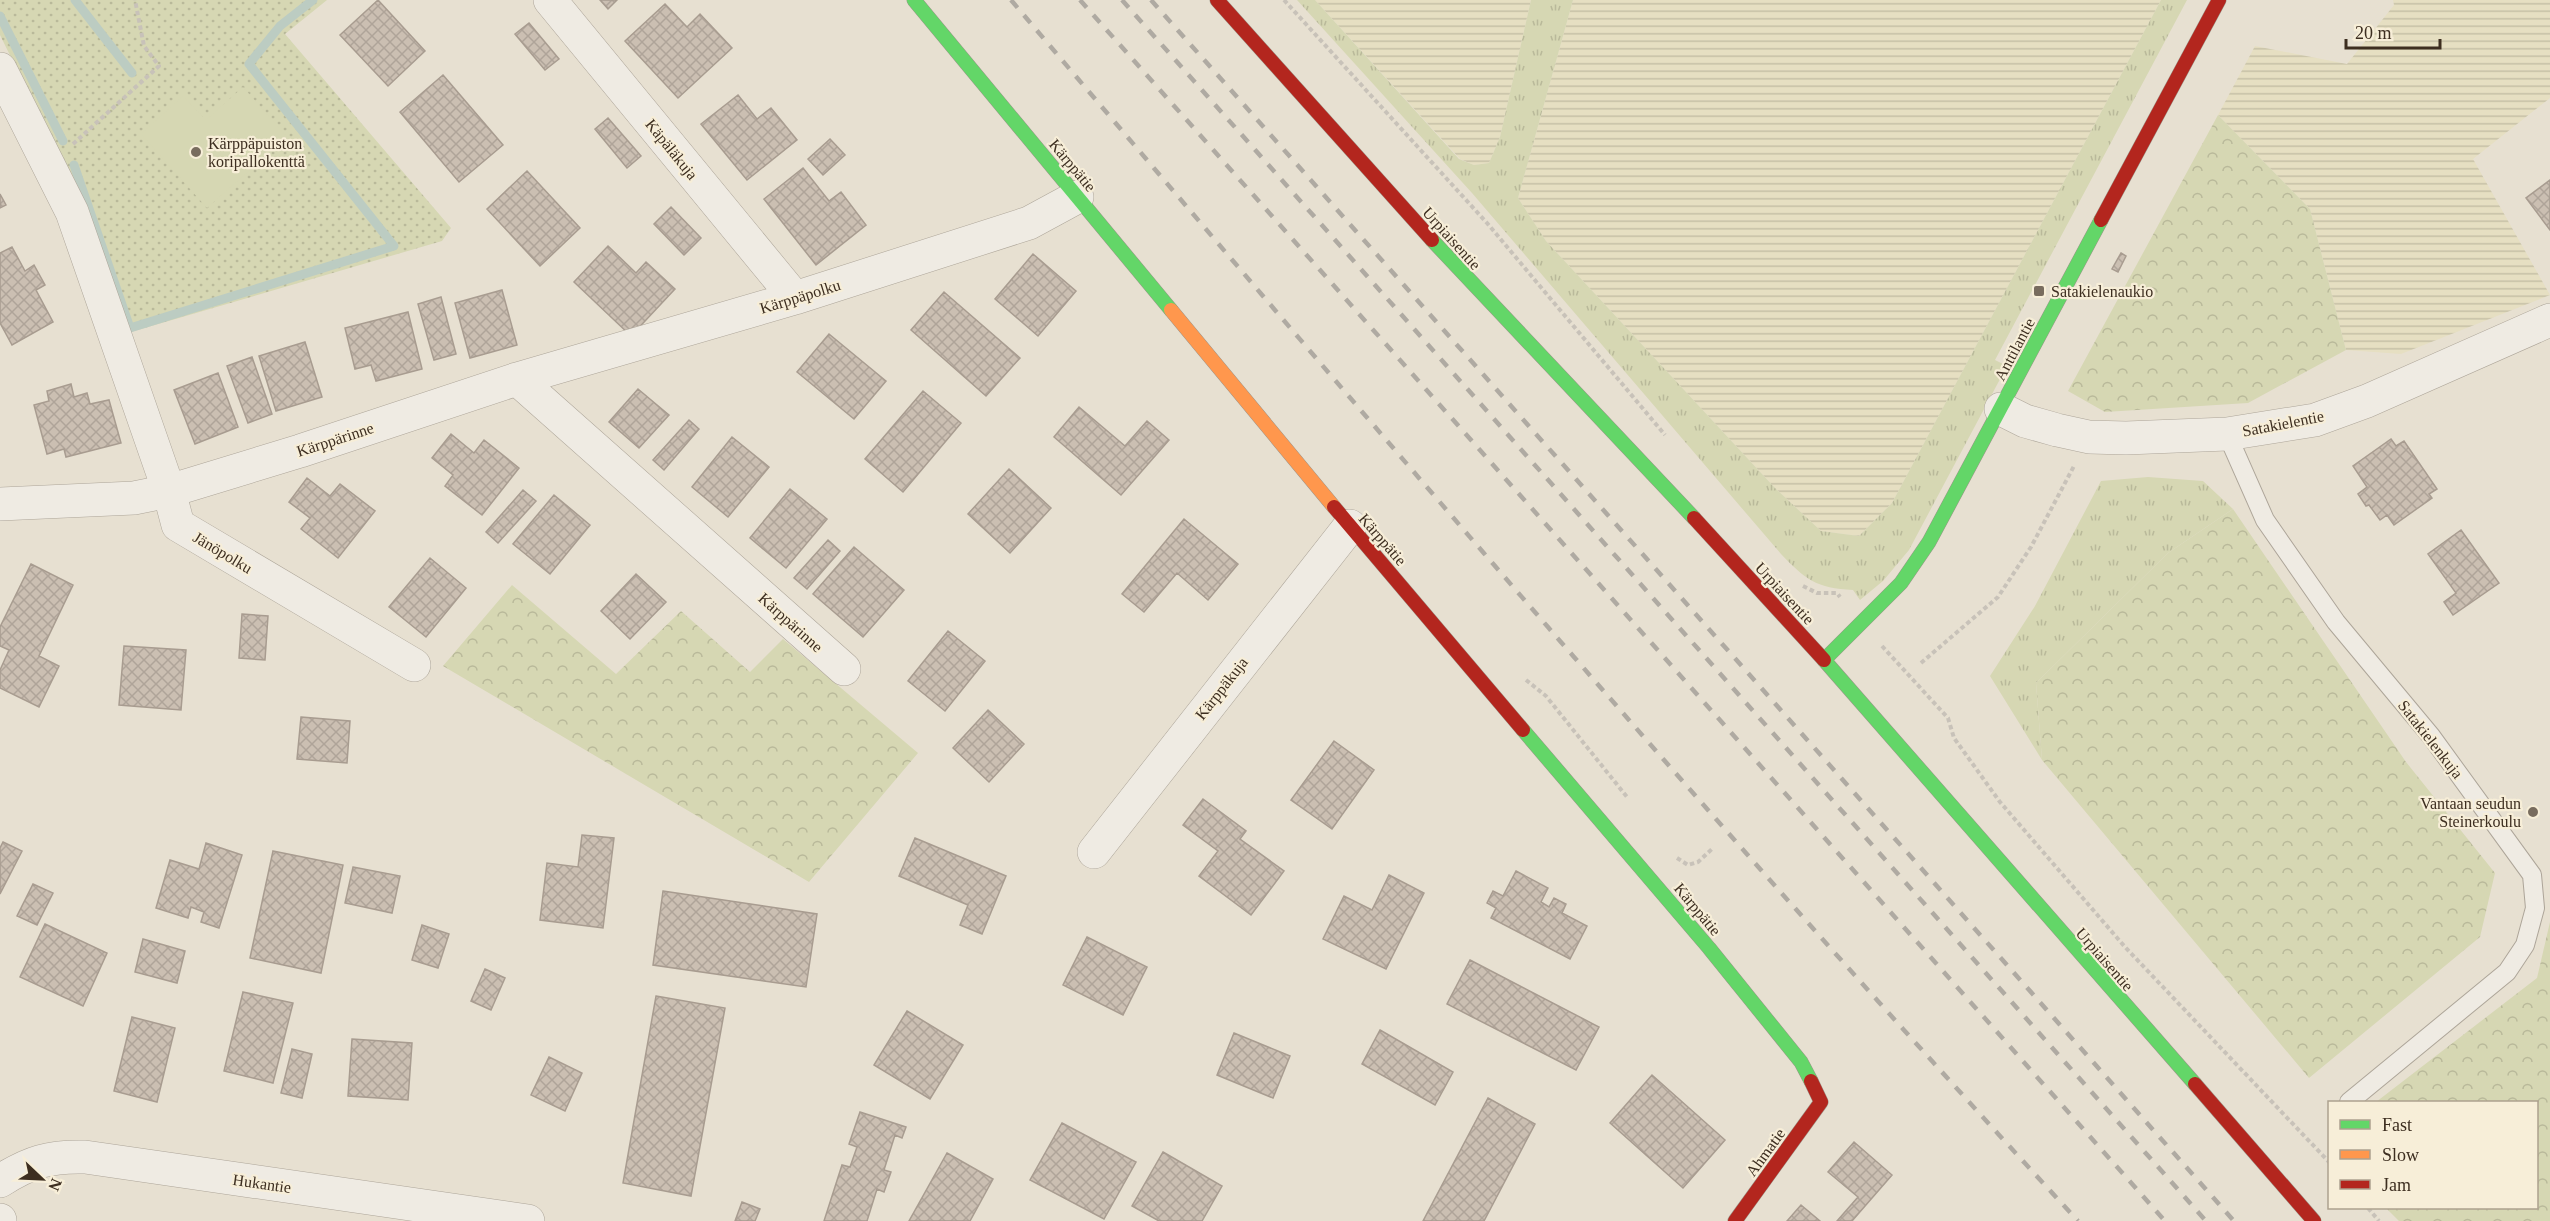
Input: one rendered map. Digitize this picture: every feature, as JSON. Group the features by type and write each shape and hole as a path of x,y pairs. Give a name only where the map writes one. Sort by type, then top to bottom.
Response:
{"street":[{"name":"Käpäläkuja","path":"550,0 795,298"},
{"name":"Kärppätie","path":"914,0 1350,526 1496,695 1801,1062 1821,1102"},
{"name":"Urpiaisentie","path":"1216,0 1467,279 1588,403 1824,660 2314,1221"},
{"name":"Anttilantie","path":"1824,660 1901,583 1929,542 2219,0"},
{"path":"0,69 72,212 169,491 134,498 0,504"},
{"name":"Kärppäpolku","path":"517,378 795,298 1029,223 1077,197"},
{"name":"Satakielentie","path":"2001,410 2025,422 2089,437 2126,438 2227,434 2315,420 2367,401 2550,320"},
{"name":"Kärppärinne","path":"169,491 300,451 517,378 844,669"},
{"name":"Jänöpolku","path":"169,491 177,525 414,664"},
{"name":"Kärppäkuja","path":"1094,852 1350,526"},
{"name":"Ahmatie","path":"1735,1221 1821,1102"},
{"name":"Hukantie","path":"0,1181 32,1163 48,1158 85,1157 528,1221"}],"lane":[{"name":"Satakielenkuja","path":"2227,434 2265,520 2316,594 2336,622 2431,736 2532,875 2535,908 2525,945 2507,972 2350,1101"}],"path":[{"path":"49,166 159,66 144,46 135,0"},
{"path":"1284,0 1487,223 1670,441"},
{"path":"1921,663 1998,597 2031,547 2078,458"},
{"name":"Urpiaisentie","path":"1796,583 1817,593 1837,593 1861,623 1948,718 1954,738 2000,802 2125,947 2328,1161"},
{"path":"1496,695 1515,679 1527,680 1546,696 1628,798"},
{"path":"1672,854 1688,865 1698,862 1713,848"},
{"path":"2369,1209 2379,1221"}],"shaded area":[{"path":"1315,0 1531,0 1500,137 1489,163 1474,165 1460,159"},
{"path":"1573,0 2161,0 1892,503 1859,536 1821,531 1775,488 1546,241 1518,198"},
{"path":"2393,0 2550,0 2550,98 2473,159 2550,295 2401,354 2346,350 2310,209 2218,115 2255,46 2347,64 2394,5"}],"green space":[{"path":"0,0 327,0 285,34 451,228 442,241 124,334 68,173 0,35"},
{"path":"1297,0 1315,0 1459,159 1474,165 1489,163 1500,137 1531,0 1573,0 1518,198 1546,241 1775,488 1821,531 1859,536 1892,503 2161,0 2187,0 1995,360 2007,366 1909,550 1883,581 1860,600 1853,590 1830,587 1812,581 1781,554 1472,193"},
{"name":"Kärppäpuiston koripallokenttä","path":"243,87 287,137 207,208 141,134 183,96 206,120"},
{"path":"2218,115 2310,209 2346,350 2248,403 2105,412 2068,391"},
{"path":"2148,477 2203,481 2233,509 2168,553 2036,683 2042,760 1990,676 2035,606 2101,481"},
{"path":"2233,509 2406,762 2495,873 2480,937 2309,1078 2042,760 2036,683 2168,553"},
{"path":"512,585 616,674 681,611 750,672 783,639 918,753 809,882 443,666"},
{"path":"2550,922 2550,1221 2399,1221 2387,1209 2538,1209 2538,1101 2377,1101 2537,978"}],"building":[{"path":"378,0 425,51 388,86 340,35"},
{"path":"600,0 617,0 608,9"},
{"path":"665,4 687,27 700,14 732,48 678,98 625,41"},
{"path":"529,23 559,59 545,70 515,34"},
{"path":"443,75 503,145 459,182 400,112"},
{"path":"738,95 757,119 771,108 797,140 747,180 701,124"},
{"path":"608,118 641,156 627,168 595,129"},
{"path":"830,139 845,155 823,175 808,159"},
{"path":"803,168 829,201 841,192 866,225 816,265 764,199"},
{"path":"527,171 580,228 540,266 487,209"},
{"path":"2550,180 2550,230 2526,198"},
{"path":"0,194 6,205 0,208"},
{"path":"671,207 701,238 684,255 654,224"},
{"path":"608,246 636,273 646,262 675,289 631,336 574,282"},
{"path":"12,247 25,271 34,265 45,285 36,290 53,322 12,345 0,323 0,253"},
{"path":"2121,253 2126,256 2118,272 2112,269"},
{"path":"1033,254 1076,291 1038,336 995,299"},
{"path":"502,290 517,345 470,358 455,303"},
{"path":"944,292 1020,358 986,396 911,330"},
{"path":"441,297 456,354 434,360 418,304"},
{"path":"408,312 422,369 376,381 371,365 355,369 345,328"},
{"path":"829,334 886,381 854,419 797,372"},
{"path":"305,342 322,397 276,411 259,356"},
{"path":"252,357 272,414 248,423 227,366"},
{"path":"218,373 238,427 195,444 174,390"},
{"path":"71,384 74,397 87,393 90,404 109,400 121,443 66,457 64,449 47,454 34,405 49,401 47,391"},
{"path":"638,389 669,415 639,448 609,422"},
{"path":"923,391 961,423 903,492 865,459"},
{"path":"1079,407 1125,446 1147,421 1169,440 1121,495 1054,437"},
{"path":"689,420 699,429 664,470 653,460"},
{"path":"451,434 474,453 484,440 519,468 482,515 445,486 453,475 432,458"},
{"path":"732,437 769,467 728,517 692,487"},
{"path":"2391,439 2396,446 2404,441 2437,489 2429,494 2432,498 2394,525 2387,515 2380,520 2369,505 2366,506 2358,494 2367,487 2353,466"},
{"path":"1009,469 1051,508 1010,553 968,514"},
{"path":"307,478 330,496 340,484 375,511 338,558 301,529 310,518 289,502"},
{"path":"790,489 827,519 786,568 750,538"},
{"path":"523,490 536,501 498,543 486,532"},
{"path":"554,495 590,525 550,574 513,544"},
{"path":"1184,519 1238,564 1208,600 1177,573 1144,612 1122,594"},
{"path":"2461,530 2499,583 2453,615 2444,602 2456,593 2428,554"},
{"path":"828,540 840,551 807,589 794,578"},
{"path":"854,547 904,590 863,637 813,594"},
{"path":"430,558 466,588 426,637 389,607"},
{"path":"31,564 73,585 39,656 59,666 39,707 0,688 0,670 9,650 0,646 0,627"},
{"path":"636,574 666,602 630,639 601,611"},
{"path":"242,614 268,616 265,660 239,658"},
{"path":"948,631 985,661 945,711 908,681"},
{"path":"124,646 186,650 181,710 119,705"},
{"path":"988,710 1024,744 989,782 953,748"},
{"path":"301,717 350,721 347,763 297,759"},
{"path":"1334,741 1374,770 1332,829 1291,800"},
{"path":"1203,799 1246,831 1240,839 1284,871 1251,915 1199,876 1218,851 1183,825"},
{"path":"582,835 614,838 603,928 540,920 547,863 578,867"},
{"path":"915,838 1006,876 982,934 960,925 968,905 899,876"},
{"path":"3,842 22,851 0,894 0,848"},
{"path":"206,843 242,855 219,928 201,922 204,912 191,907 188,918 156,908 170,860 199,869"},
{"path":"273,851 343,865 321,973 250,958"},
{"path":"353,867 400,876 392,913 345,903"},
{"path":"1516,871 1548,888 1541,902 1549,907 1554,898 1566,904 1562,913 1587,926 1570,959 1491,918 1496,908 1487,903 1493,891 1503,896"},
{"path":"1389,875 1424,893 1386,969 1323,939 1344,896 1372,910"},
{"path":"33,884 53,893 37,925 17,916"},
{"path":"663,891 817,914 806,987 653,965"},
{"path":"45,924 107,953 83,1006 20,977"},
{"path":"422,925 449,934 438,968 412,960"},
{"path":"1087,937 1147,967 1123,1015 1063,985"},
{"path":"143,939 185,951 177,983 135,972"},
{"path":"1470,960 1599,1027 1576,1070 1447,1004"},
{"path":"485,969 505,978 491,1010 471,1001"},
{"path":"243,992 293,1003 273,1083 224,1071"},
{"path":"656,996 725,1008 691,1196 623,1183"},
{"path":"907,1011 963,1045 930,1099 874,1065"},
{"path":"132,1017 175,1028 157,1102 114,1091"},
{"path":"1380,1030 1453,1072 1435,1105 1362,1064"},
{"path":"1234,1033 1290,1056 1273,1098 1217,1075"},
{"path":"352,1039 412,1043 408,1100 348,1096"},
{"path":"292,1049 312,1054 302,1098 281,1093"},
{"path":"549,1057 582,1073 565,1111 531,1095"},
{"path":"1652,1075 1725,1140 1683,1188 1610,1123"},
{"path":"1488,1098 1535,1124 1484,1221 1423,1221"},
{"path":"860,1112 906,1127 902,1138 895,1135 884,1170 891,1172 884,1192 877,1189 867,1221 824,1221 842,1165 850,1167 857,1147 849,1144"},
{"path":"1062,1123 1136,1162 1104,1219 1030,1180"},
{"path":"1854,1142 1892,1175 1852,1221 1837,1221 1858,1197 1828,1172"},
{"path":"1163,1152 1222,1186 1202,1221 1159,1221 1132,1206"},
{"path":"947,1153 993,1179 970,1221 909,1221"},
{"path":"742,1202 760,1209 755,1221 735,1221"},
{"path":"1801,1205 1820,1221 1787,1221"}],"waterway":[{"path":"75,0 132,73"},
{"path":"74,165 130,328 394,246 249,64 280,26 313,0"},
{"path":"0,16 63,141"}],"railway":[{"path":"1011,0 1538,616 1806,920 2078,1221"},
{"path":"1080,0 2165,1221"},
{"path":"1122,0 2206,1221"},
{"path":"1151,0 2234,1221"}],"traffic: fast":[{"path":"914,0 1171,310"},
{"path":"1824,660 1901,583 1929,542 2101,220"},
{"path":"1432,240 1694,518"},
{"path":"1824,660 2195,1084"},
{"path":"1523,730 1709,948 1801,1062 1811,1081"}],"traffic: slow":[{"path":"1171,310 1334,507"}],"traffic: jam":[{"path":"1217,0 1432,240"},
{"path":"2101,220 2219,0"},
{"path":"1334,507 1523,730"},
{"path":"1694,518 1824,660"},
{"path":"1735,1221 1821,1102 1811,1081"},
{"path":"2195,1084 2314,1221"}],"place":[{"name":"Kärppäpuiston koripallokenttä","path":"196,152"},
{"name":"Satakielenaukio","path":"2039,291"},
{"name":"Vantaan seudun Steinerkoulu","path":"2533,812"}]}
